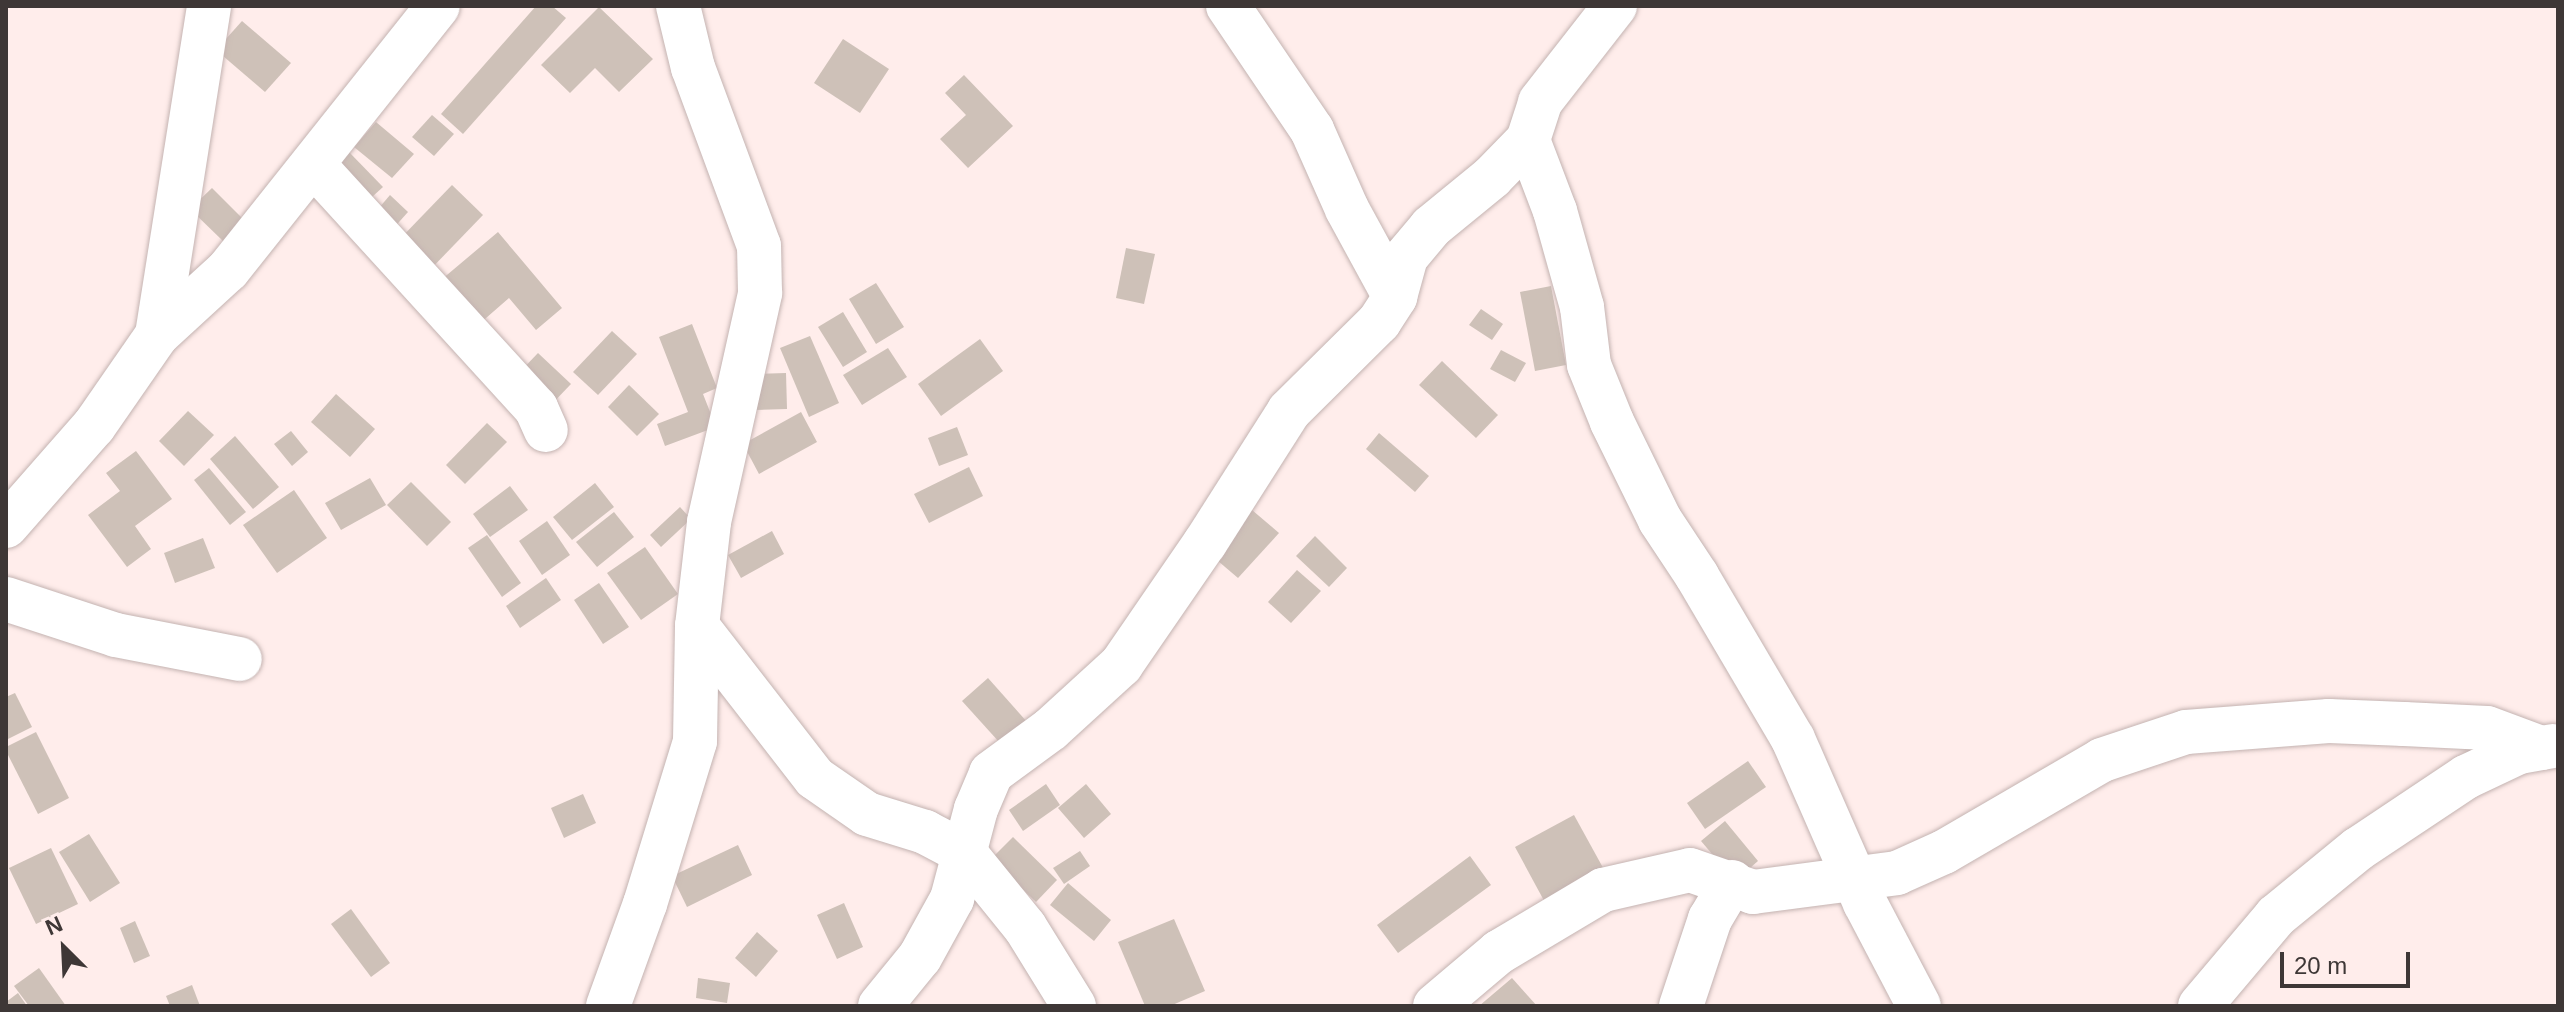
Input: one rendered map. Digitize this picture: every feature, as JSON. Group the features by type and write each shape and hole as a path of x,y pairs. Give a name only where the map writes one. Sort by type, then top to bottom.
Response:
{"street":[{"path":"157,335 209,6"},
{"path":"6,526 94,426 157,335 228,270 438,6"},
{"path":"608,1006 645,904 695,741 697,626 709,522 760,293 759,246 693,68 678,6"},
{"path":"1228,6 1312,130 1347,209 1395,297"},
{"path":"880,1006 920,957 952,899 976,809 991,773 1051,729 1121,665 1205,543 1289,411 1379,322 1395,297 1406,257 1431,227 1492,177 1528,140 1540,102 1615,6"},
{"path":"1528,140 1555,211 1582,307 1589,365 1612,422 1660,520 1793,739 1854,880 1919,1006"},
{"path":"313,164 536,408 546,430"},
{"path":"6,599 116,635 240,659"},
{"path":"697,626 815,778 867,814 925,832 965,853 1025,927 1074,1006"},
{"path":"1435,1006 1499,952 1603,890 1690,870 1732,882 1753,892 1854,880 1909,868 1944,852 2102,760 2186,732 2329,721 2487,728 2550,746"},
{"path":"2200,1006 2276,916 2358,849 2466,777 2519,752 2550,746"},
{"path":"1681,1006 1710,919 1732,882"}],"building":[{"path":"536,6 552,6 566,18 463,134 441,114"},
{"path":"599,7 653,59 619,92 595,68 570,93 541,65"},
{"path":"242,21 291,63 265,92 216,50"},
{"path":"843,39 889,69 860,113 814,83"},
{"path":"964,75 1013,126 968,168 940,139 966,115 945,93"},
{"path":"432,115 454,134 434,156 412,137"},
{"path":"376,122 414,154 392,178 354,147"},
{"path":"349,152 383,187 362,206 329,171"},
{"path":"452,185 483,215 427,273 396,243"},
{"path":"212,188 245,221 224,242 190,209"},
{"path":"390,195 408,212 391,231 373,215"},
{"path":"498,232 562,308 536,330 509,298 478,325 441,280"},
{"path":"1126,248 1155,254 1144,304 1116,298"},
{"path":"876,283 904,327 876,344 849,299"},
{"path":"1551,286 1566,365 1535,371 1520,292"},
{"path":"1481,309 1503,324 1492,340 1469,325"},
{"path":"843,312 867,352 843,367 818,327"},
{"path":"692,324 717,388 703,394 716,427 665,446 657,424 688,412 659,337"},
{"path":"612,331 637,354 598,395 573,372"},
{"path":"810,336 839,403 809,417 780,348"},
{"path":"980,339 1003,371 941,416 918,384"},
{"path":"888,348 907,377 862,405 843,375"},
{"path":"1501,350 1526,363 1515,382 1490,369"},
{"path":"538,353 571,384 548,408 515,377"},
{"path":"1442,361 1498,415 1476,438 1419,385"},
{"path":"786,373 787,409 756,410 755,374"},
{"path":"629,385 659,414 637,436 608,407"},
{"path":"336,394 375,429 350,457 311,422"},
{"path":"188,411 214,435 184,466 159,441"},
{"path":"801,412 817,442 759,474 743,444"},
{"path":"487,423 507,442 465,484 446,465"},
{"path":"957,427 968,455 939,466 928,438"},
{"path":"291,431 308,452 292,466 274,444"},
{"path":"1379,433 1429,476 1415,492 1366,449"},
{"path":"235,436 279,487 253,509 210,459"},
{"path":"136,451 172,499 135,526 151,549 127,567 88,515 120,491 106,473"},
{"path":"969,467 983,496 929,523 914,494"},
{"path":"209,468 246,512 230,525 194,480"},
{"path":"370,478 386,505 341,530 325,503"},
{"path":"411,482 451,522 427,546 387,505"},
{"path":"595,483 614,507 572,540 553,517"},
{"path":"510,486 528,510 490,537 473,514"},
{"path":"294,490 327,538 277,573 243,525"},
{"path":"680,507 691,519 661,547 650,535"},
{"path":"1252,510 1279,533 1238,578 1211,555"},
{"path":"614,512 634,537 597,567 576,542"},
{"path":"547,521 570,555 542,575 519,541"},
{"path":"772,531 784,554 741,578 728,555"},
{"path":"487,535 521,583 502,597 468,548"},
{"path":"1315,536 1347,568 1329,587 1296,556"},
{"path":"203,538 215,568 175,583 164,553"},
{"path":"645,547 678,594 641,620 607,573"},
{"path":"1297,570 1321,591 1291,623 1268,602"},
{"path":"546,578 561,600 520,628 506,606"},
{"path":"599,583 629,627 603,644 574,600"},
{"path":"988,678 1035,731 1009,753 962,701"},
{"path":"15,693 32,727 6,740 6,697"},
{"path":"36,732 69,798 38,814 6,751 6,747"},
{"path":"1748,761 1766,787 1705,829 1687,803"},
{"path":"1046,784 1060,805 1023,831 1009,810"},
{"path":"1086,784 1111,814 1084,838 1058,808"},
{"path":"583,794 596,823 564,838 551,808"},
{"path":"1574,815 1607,875 1548,908 1515,847"},
{"path":"1725,821 1758,861 1735,881 1701,841"},
{"path":"89,834 120,883 90,902 59,852"},
{"path":"1013,837 1057,880 1036,902 991,859"},
{"path":"738,845 752,875 687,907 672,876"},
{"path":"51,848 78,904 36,924 9,868"},
{"path":"1080,851 1090,866 1064,884 1053,868"},
{"path":"1470,856 1491,885 1398,953 1377,925"},
{"path":"1068,883 1111,920 1094,941 1050,905"},
{"path":"844,903 863,947 837,959 817,915"},
{"path":"351,909 390,963 371,977 331,924"},
{"path":"1174,919 1205,991 1170,1006 1145,1006 1118,942"},
{"path":"135,921 150,956 134,963 120,928"},
{"path":"757,932 778,951 756,977 735,958"},
{"path":"39,968 66,1006 29,1006 14,986"},
{"path":"698,978 730,983 727,1003 696,998"},
{"path":"1512,978 1537,1006 1479,1006"},
{"path":"192,985 200,1006 170,1006 166,996"},
{"path":"18,993 27,1006 6,1006 6,1002"}]}
